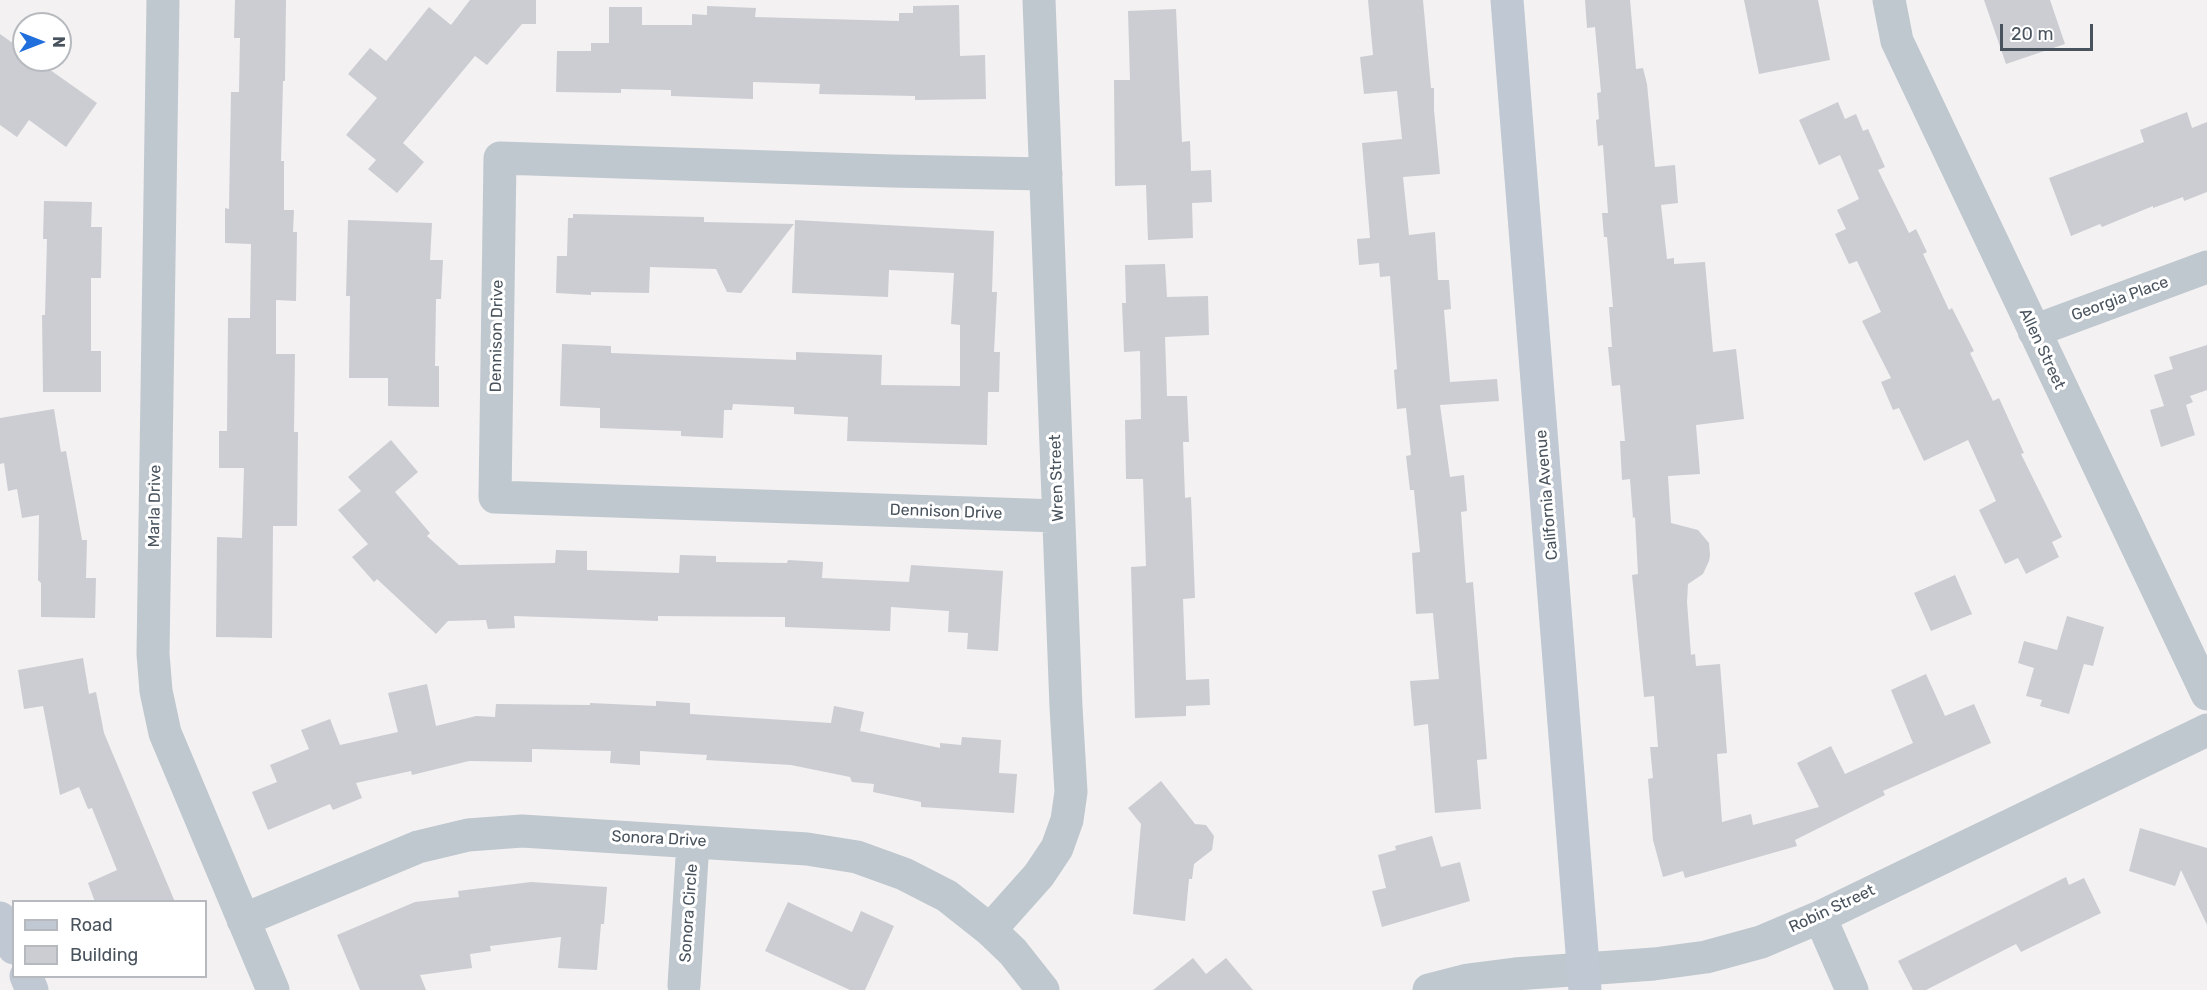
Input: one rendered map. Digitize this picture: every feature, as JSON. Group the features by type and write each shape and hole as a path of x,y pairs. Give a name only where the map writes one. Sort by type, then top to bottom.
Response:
{"street":[{"name":"Marla Drive","path":"163,0 153,654 156,691 165,733 273,990"},
{"name":"Wren Street","path":"990,930 1039,875 1057,848 1067,820 1071,792 1058,516 1039,0"},
{"name":"California Avenue","path":"1507,0 1585,979"},
{"name":"Allen Street","path":"1889,0 1897,40 2207,694"},
{"name":"Dennison Drive","path":"1046,174 500,158 495,496 1058,516"},
{"name":"Georgia Place","path":"2034,331 2207,267"},
{"name":"Robin Street","path":"1429,990 1468,980 1585,979 1654,964 1706,957 1761,942 1820,916 2207,730"},
{"name":"Sonora Drive","path":"243,920 418,847 468,835 522,831 807,849 857,858 904,874 947,896 990,930 1013,952 1043,990"},
{"name":"Sonora Circle","path":"684,985 693,842"},
{"path":"1820,916 1852,990"},
{"path":"0,918 12,944"}],"building":[{"path":"235,0 286,0 281,161 284,161 284,210 294,210 293,232 297,232 296,301 276,300 276,354 295,354 294,432 298,432 297,526 273,526 272,638 216,637 217,537 242,538 244,468 219,468 219,431 227,431 228,318 250,318 251,244 225,243 225,208 229,209 231,92 239,92 240,38 234,38"},
{"path":"470,0 536,0 536,24 522,24 487,65 475,56 403,143 424,162 397,193 368,169 376,160 346,135 377,98 348,74 370,48 386,61 429,7 451,25"},
{"path":"1368,0 1423,0 1431,88 1434,88 1440,174 1403,177 1409,235 1435,232 1438,280 1449,280 1451,309 1444,310 1450,382 1497,379 1499,401 1440,405 1450,477 1464,475 1467,511 1461,512 1466,583 1473,582 1487,759 1477,760 1481,809 1435,813 1428,724 1414,726 1410,681 1439,679 1433,613 1416,614 1412,553 1420,552 1414,490 1410,490 1406,456 1411,455 1406,408 1397,409 1394,370 1397,369 1390,276 1380,277 1379,263 1359,265 1357,239 1370,238 1362,143 1402,139 1397,91 1364,94 1360,57 1373,55"},
{"path":"1585,0 1630,0 1636,69 1643,68 1647,84 1655,167 1675,165 1678,203 1661,205 1667,259 1674,258 1674,264 1705,262 1713,352 1736,349 1744,419 1696,425 1700,474 1668,476 1671,523 1698,530 1709,543 1709,561 1703,574 1688,584 1687,602 1691,655 1695,654 1696,666 1720,664 1727,753 1717,754 1722,822 1751,814 1753,825 1819,807 1797,763 1831,746 1845,774 1913,743 1891,690 1926,674 1945,716 1974,704 1991,743 1883,791 1885,795 1795,840 1797,846 1685,878 1683,871 1663,877 1653,840 1648,779 1653,778 1650,747 1658,747 1654,696 1644,697 1632,575 1638,574 1635,517 1633,518 1630,479 1622,480 1620,441 1625,441 1620,385 1612,386 1608,347 1612,347 1609,307 1613,307 1607,237 1604,237 1602,213 1608,213 1603,145 1598,146 1596,120 1599,119 1597,93 1601,92 1595,27 1587,28"},
{"path":"1744,0 1818,0 1830,60 1759,74"},
{"path":"1984,0 2050,0 2065,44 2006,64"},
{"path":"959,5 960,56 985,55 986,99 915,100 915,96 819,94 820,84 753,82 753,99 671,96 671,90 621,89 621,93 556,92 557,51 591,51 591,43 609,43 609,7 642,7 642,25 692,25 692,14 707,15 707,6 756,8 755,17 899,21 899,13 913,13 913,6"},
{"path":"1176,9 1182,142 1190,141 1191,171 1211,170 1212,202 1192,203 1193,238 1148,240 1146,185 1115,186 1114,80 1130,80 1128,11"},
{"path":"0,34 12,42 12,72 53,72 97,103 66,147 29,120 17,137 0,125"},
{"path":"1838,102 1845,119 1856,114 1863,131 1868,129 1885,167 1878,170 1909,233 1916,229 1927,252 1923,254 1949,310 1952,308 1974,351 1970,353 1993,401 1999,398 2024,453 2021,454 2062,537 2052,542 2059,557 2026,574 2018,558 2005,564 1979,510 1996,501 1968,440 1924,461 1899,408 1893,410 1881,382 1891,378 1862,321 1881,312 1857,261 1849,264 1835,234 1846,229 1837,210 1859,199 1840,155 1819,165 1799,120"},
{"path":"2187,112 2192,128 2207,122 2207,192 2184,201 2183,197 2153,208 2153,206 2102,227 2100,224 2071,236 2049,178 2144,142 2140,130"},
{"path":"44,201 92,202 91,227 102,227 101,278 91,278 91,351 101,351 101,392 43,392 42,315 45,315 47,239 43,239"},
{"path":"573,214 704,217 704,222 794,224 741,293 727,292 716,269 650,267 649,293 591,292 591,295 556,293 557,256 567,256 568,218 573,218"},
{"path":"348,220 432,223 430,260 443,260 441,299 436,299 435,366 439,366 439,407 388,406 388,378 349,378 350,296 346,296"},
{"path":"795,220 994,231 992,292 997,292 994,352 1000,352 999,392 988,392 987,445 847,441 848,417 794,414 794,407 733,404 732,410 724,410 723,438 681,436 681,431 600,428 600,408 560,406 562,344 611,346 611,353 796,360 796,352 882,355 881,385 960,386 960,325 951,324 954,273 889,270 888,297 792,293"},
{"path":"1165,264 1167,297 1208,296 1209,335 1165,337 1167,396 1187,396 1189,442 1183,442 1185,498 1191,497 1195,598 1183,599 1186,680 1209,679 1210,705 1186,706 1186,716 1135,718 1131,567 1146,566 1143,479 1126,479 1125,420 1141,419 1140,351 1124,352 1122,303 1126,303 1125,265"},
{"path":"2207,345 2207,390 2190,396 2193,402 2186,405 2195,435 2161,447 2150,410 2164,406 2154,375 2173,369 2169,357"},
{"path":"54,409 61,452 66,451 82,540 87,540 86,578 96,578 95,618 41,617 41,583 38,580 39,515 22,518 17,489 8,491 4,463 0,464 0,418"},
{"path":"391,440 418,472 395,492 430,533 427,536 459,565 555,563 556,550 587,551 587,570 679,573 680,555 716,556 716,562 787,563 788,560 823,562 822,578 909,582 911,565 1003,571 998,651 967,649 968,633 948,632 949,611 891,607 890,631 785,627 785,617 658,616 658,621 514,616 515,628 488,629 486,620 448,621 436,634 377,579 374,582 352,557 368,544 338,510 361,491 348,477"},
{"path":"1955,575 1972,614 1931,631 1914,593"},
{"path":"2067,616 2104,627 2093,666 2084,664 2069,714 2040,706 2042,700 2026,696 2034,668 2018,663 2024,641 2057,650"},
{"path":"83,658 89,694 96,692 104,733 174,900 94,900 88,883 117,870 92,808 88,809 79,787 60,795 43,706 24,709 18,670"},
{"path":"427,684 436,726 476,716 495,717 496,704 590,705 590,703 656,706 656,701 690,703 690,714 831,723 834,706 864,712 860,731 940,748 940,743 961,745 962,737 1001,740 999,773 1017,774 1014,813 921,807 921,802 873,792 874,784 852,782 850,777 791,765 706,760 707,755 640,751 640,765 610,763 611,751 532,749 532,762 469,761 412,775 411,771 356,783 362,798 333,810 330,804 268,830 252,792 277,782 270,765 309,749 301,730 330,719 340,745 398,732 388,693"},
{"path":"1161,781 1195,824 1206,825 1214,836 1212,850 1194,864 1192,879 1189,879 1185,921 1133,914 1141,824 1128,808"},
{"path":"2140,828 2207,848 2207,925 2181,870 2175,886 2129,871"},
{"path":"1432,836 1441,867 1460,862 1470,901 1382,927 1372,891 1386,888 1378,855 1396,850 1395,846"},
{"path":"2066,877 2069,885 2084,878 2101,913 2021,952 2016,944 1926,990 1913,990 1898,961"},
{"path":"531,882 607,887 597,970 558,968 561,937 490,946 491,951 470,954 472,968 420,975 426,990 360,990 337,935 415,902 459,897 458,891"},
{"path":"788,902 852,932 861,911 894,926 865,990 850,990 765,951"},
{"path":"1193,958 1206,974 1226,958 1253,990 1153,990"}]}
